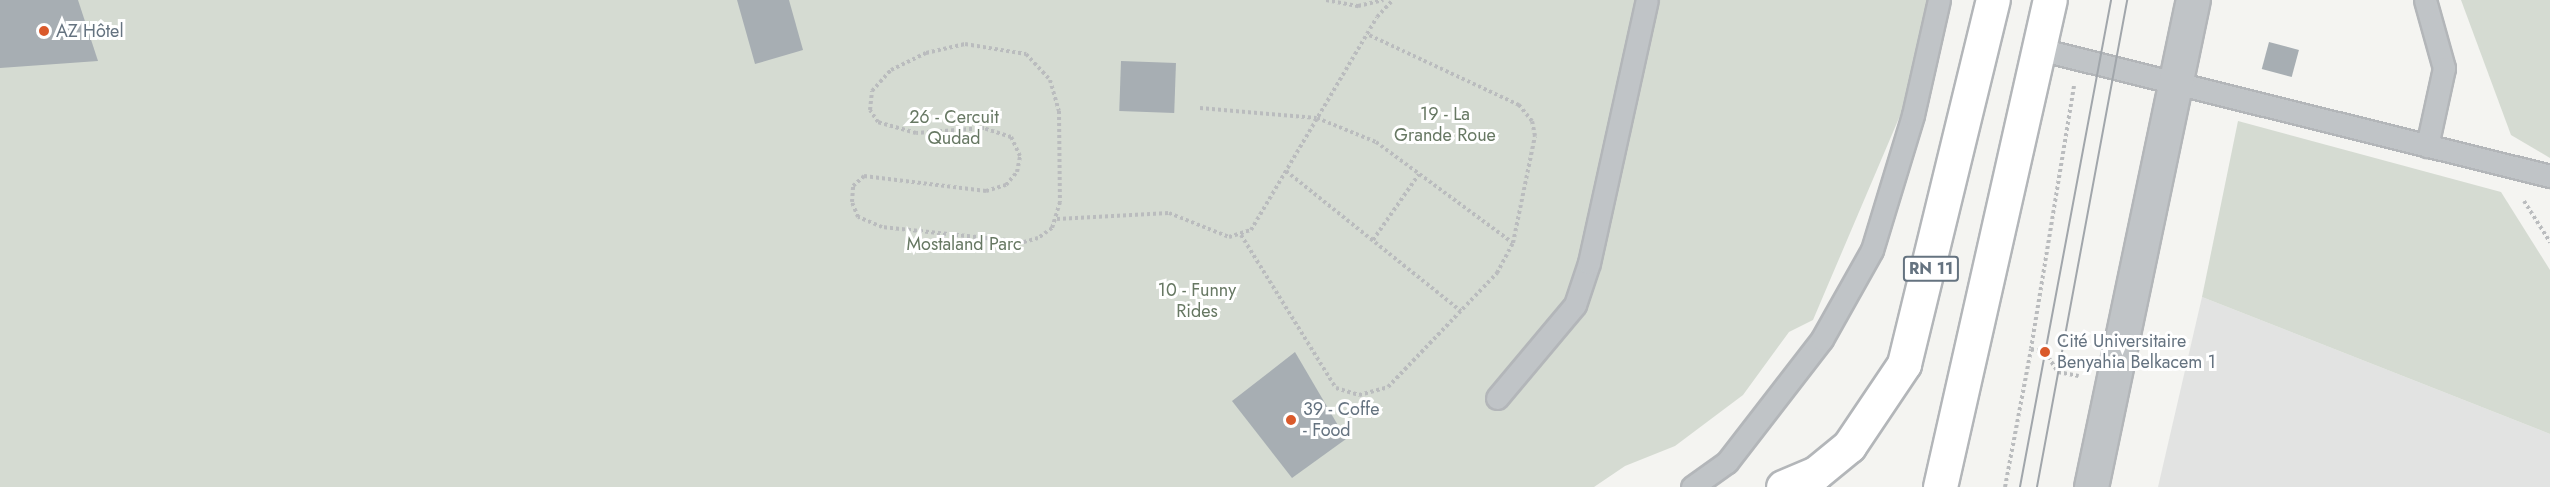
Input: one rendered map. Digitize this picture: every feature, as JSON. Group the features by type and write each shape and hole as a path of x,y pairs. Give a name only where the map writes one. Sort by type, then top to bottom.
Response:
{"highway":[{"name":"RN 11","path":"1783,487 1816,473 1849,446 1904,364 1993,0"},
{"name":"RN 11","path":"1940,487 2050,0"}],"street":[{"path":"2091,487 2193,0"}],"lane":[{"path":"1497,398 1575,306 1589,262 1647,0"},
{"path":"1692,487 1727,462 1822,339 1872,250 1913,115 1939,0"},
{"path":"2425,0 2444,68 2427,146"},
{"path":"2039,49 2550,176"}],"path":[{"path":"1326,0 1358,6 1383,0"},
{"path":"1057,219 1059,111 1050,80 1026,54 965,44 946,48 891,70 872,91 870,110 888,127 916,133 984,128 1011,137 1020,156 1017,172 1006,185 986,191 864,176 853,186 852,202 858,217 882,226 1024,242 1038,238 1057,219 1169,213 1218,235 1241,235 1251,230 1367,34 1393,0"},
{"path":"1241,235 1336,388 1359,395 1389,387 1497,273 1513,243 1535,136 1532,121 1518,105 1367,34"},
{"path":"2005,487 2031,349 2078,59"},
{"path":"1200,108 1317,118 1376,142 1513,243"},
{"path":"2502,164 2550,242"},
{"path":"1286,171 1462,311"},
{"path":"1372,240 1419,174"},
{"path":"2031,349 2045,352 2058,372 2114,383"}],"shaded area":[{"path":"2202,297 2550,434 2550,487 2158,487"}],"green space":[{"name":"Mostaland Parc","path":"0,0 1928,0 1902,111 1813,320 1789,332 1743,395 1675,446 1625,466 1594,487 0,487"},
{"path":"2461,0 2550,0 2550,158 2511,135"},
{"path":"2238,121 2501,192 2550,270 2550,434 2202,297"}],"building":[{"name":"AZ Hôtel","path":"0,0 78,0 98,61 0,68"},
{"path":"737,0 789,0 803,50 755,64"},
{"path":"2269,42 2299,50 2292,77 2262,69"},
{"path":"1121,61 1176,63 1174,113 1119,111"},
{"name":"39 - Coffe - Food","path":"1295,352 1346,439 1292,478 1232,401"}],"tram line":[{"path":"2020,487 2111,0"},
{"path":"2037,487 2127,0"}],"place":[{"name":"AZ Hôtel","path":"44,31"},
{"name":"Cité Universitaire Benyahia Belkacem 1","path":"2045,352"},
{"name":"39 - Coffe - Food","path":"1291,420"}],"park label":[{"name":"19 - La Grande Roue","path":"1445,125"},
{"name":"26 - Cercuit Qudad","path":"954,128"},
{"name":"10 - Funny Rides","path":"1197,301"}]}
